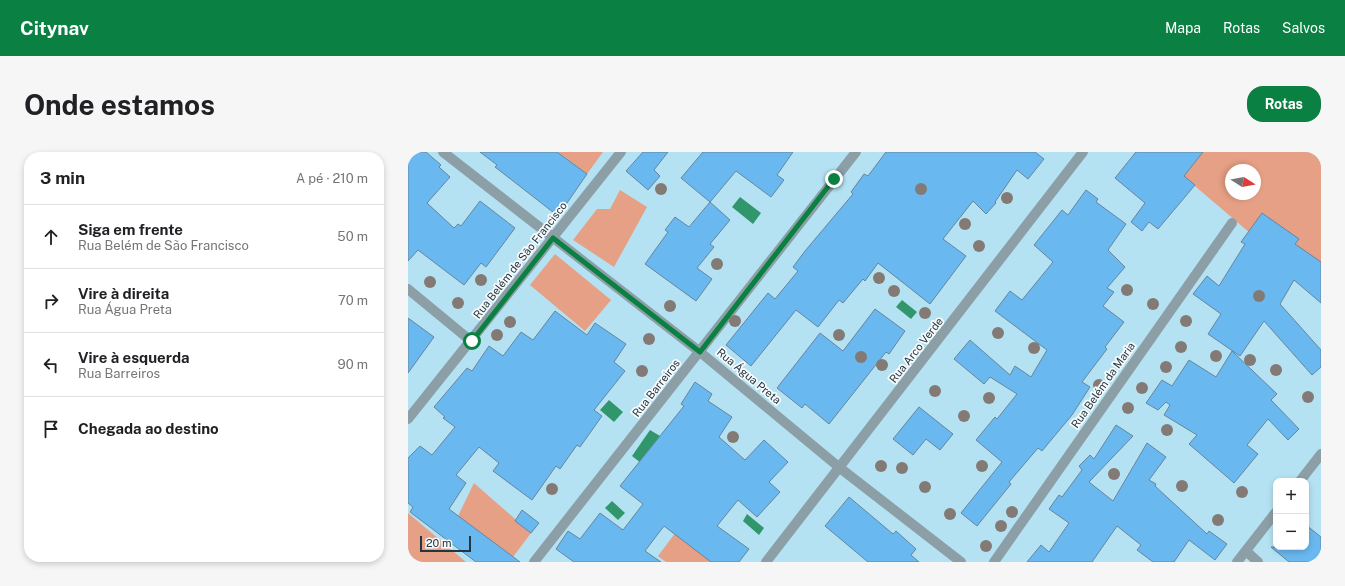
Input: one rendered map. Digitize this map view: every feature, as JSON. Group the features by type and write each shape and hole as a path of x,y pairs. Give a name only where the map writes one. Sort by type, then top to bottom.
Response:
{"street":[{"name":"Rua Água Preta","path":"443,152 700,352 840,468 961,562"},
{"name":"Rua Belém de São Francisco","path":"408,420 621,152"},
{"name":"Rua Barreiros","path":"534,562 856,152"},
{"name":"Rua Arco Verde","path":"766,562 1083,152"},
{"name":"Rua Belém da Maria","path":"994,562 1232,223"},
{"path":"408,289 472,341"},
{"path":"1302,478 1321,454"},
{"path":"1237,562 1274,514"},
{"path":"1246,551 1258,562"}],"shaded area":[{"path":"558,152 603,152 587,174"},
{"path":"1155,152 1321,152 1321,297 1297,273"},
{"path":"620,190 647,207 614,267 573,240 597,209 610,209"},
{"path":"740,197 761,213 753,224 732,207"},
{"path":"555,254 611,300 585,331 530,285"},
{"path":"902,300 917,312 911,319 896,307"},
{"path":"609,400 623,412 614,422 600,410"},
{"path":"650,430 660,436 678,492 632,456"},
{"path":"474,483 531,533 513,557 458,516"},
{"path":"612,501 625,513 618,520 605,508"},
{"path":"408,513 466,562 408,562"},
{"path":"747,514 764,528 759,535 743,521"},
{"path":"676,532 717,562 666,562 658,556"}],"building":[{"path":"408,152 426,152 441,165 439,167 450,177 427,203 454,228 458,224 461,226 480,201 515,228 486,267 481,263 464,285 418,250 408,261"},
{"path":"480,152 557,152 587,174 558,216 495,167 497,165"},
{"path":"643,152 668,152 654,170 660,176 648,190 626,171"},
{"path":"703,152 793,152 777,175 784,180 771,197 736,171 710,202 681,178"},
{"path":"886,152 1035,152 1044,159 1028,179 1017,170 995,202 996,203 986,214 973,201 943,239 966,256 930,304 878,263 865,281 863,279 843,303 839,300 818,327 796,310 751,366 726,345 768,293 775,299 798,271 793,267 805,251 853,194 851,192 864,174 868,176"},
{"path":"1136,152 1203,152 1184,176 1195,185 1158,229 1149,222 1142,231 1131,222 1145,203 1115,178"},
{"path":"1086,190 1098,199 1096,202 1126,224 1108,250 1125,267 1107,288 1114,292 1103,306 1124,322 1105,347 1107,349 1082,382 1090,387 1072,415 1042,451 1038,448 1009,482 1011,484 977,526 961,513 1002,462 976,440 995,417 997,419 1017,394 990,377 984,384 954,359 970,340 1010,375 1015,366 1031,377 1047,350 995,311 1010,291 1022,300 1053,262 1034,245 1062,210 1068,215"},
{"path":"710,202 730,220 710,244 714,247 697,268 712,279 696,301 645,264 668,232 665,230 675,217 689,227"},
{"path":"1262,213 1299,239 1295,244 1321,262 1321,303 1294,280 1280,304 1321,350 1321,367 1312,375 1264,321 1240,356 1208,334 1221,314 1193,294 1207,276 1219,286 1245,244 1241,242"},
{"path":"875,309 905,331 889,354 886,352 829,424 805,404 802,408 777,388 820,333 843,351"},
{"path":"555,311 587,335 595,323 626,344 614,362 625,371 594,410 602,416 580,447 577,445 560,469 556,466 532,500 493,471 499,463 479,447 456,475 466,483 449,509 520,562 476,562 410,512 413,507 408,503 408,458 420,446 432,455 455,427 443,418 445,417 434,407 467,368 472,371 489,346 503,356 521,332 533,340"},
{"path":"408,318 434,337 408,373"},
{"path":"1232,351 1277,394 1271,400 1299,429 1288,440 1268,419 1247,445 1258,454 1234,483 1189,444 1197,435 1164,415 1170,405 1166,402 1158,410 1146,403 1162,380 1172,386 1189,360 1216,377"},
{"path":"695,382 712,394 708,401 732,417 719,437 745,460 764,440 788,462 769,482 780,492 757,517 738,500 717,526 749,549 739,562 711,562 664,526 645,551 661,562 574,562 556,549 568,531 580,539 600,513 623,530 643,504 620,486 684,406 681,404"},
{"path":"919,407 953,434 940,450 926,439 913,455 893,439"},
{"path":"1116,425 1133,436 1089,482 1113,501 1147,443 1166,457 1149,480 1156,484 1155,486 1207,534 1209,531 1227,544 1215,560 1189,540 1174,562 1153,562 1137,550 1141,545 1117,526 1092,562 1027,562 1041,545 1049,552 1069,523 1049,509 1059,495 1062,497 1082,470 1079,466 1090,455 1094,459"},
{"path":"849,497 893,534 896,531 916,549 911,555 919,562 868,562 825,526"},
{"path":"522,510 539,523 531,533 515,521"},
{"path":"1309,527 1321,537 1321,562 1289,562 1275,550 1309,550"}],"route":[{"path":"472,341 553,238 700,352 834,179"}]}
